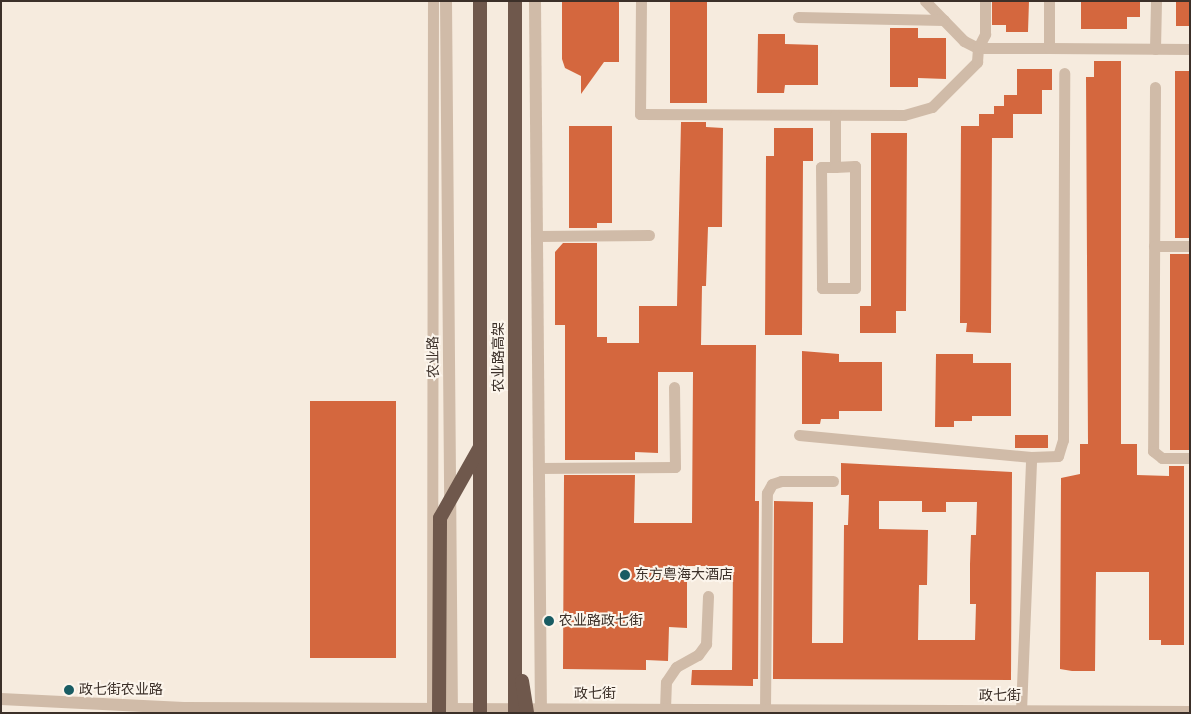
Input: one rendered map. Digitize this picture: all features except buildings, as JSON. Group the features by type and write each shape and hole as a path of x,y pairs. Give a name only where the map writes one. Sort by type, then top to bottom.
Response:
{"highway":[{"name":"农业路高架","path":"480,1 480,713"},
{"name":"农业路高架","path":"515,1 516,713"},
{"path":"444,711 440,518 480,446"},
{"path":"516,641 527,713"}],"street":[{"name":"农业路","path":"444,711 446,1"},
{"path":"535,1 541,711"},
{"name":"政七街","path":"1,699 184,708 444,711 665,709 1190,712"}],"lane":[{"path":"433,1 444,711"},
{"path":"641,1 640,114 904,116 932,107 977,62 978,48 985,34 985,1"},
{"path":"925,1 964,41 978,48 1190,49"},
{"path":"1049,1 1049,48"},
{"path":"1155,49 1156,1"},
{"path":"798,18 944,20"},
{"path":"799,435 1031,457 1058,456 1063,440 1064,73"},
{"path":"1155,87 1153,451 1162,458 1190,458"},
{"path":"835,115 835,167"},
{"path":"855,166 856,288 822,288 821,168 835,167 855,166"},
{"path":"537,236 649,235"},
{"path":"1154,246 1190,246"},
{"path":"539,468 675,467 674,387"},
{"path":"1021,711 1031,457"},
{"path":"765,710 767,493 772,484 781,481 833,481"},
{"path":"665,709 666,682 676,667 698,654 706,644 708,596"}],"place":[{"name":"东方粤海大酒店","path":"625,575"},
{"name":"农业路政七街","path":"549,621"},
{"name":"政七街农业路","path":"69,690"}]}
